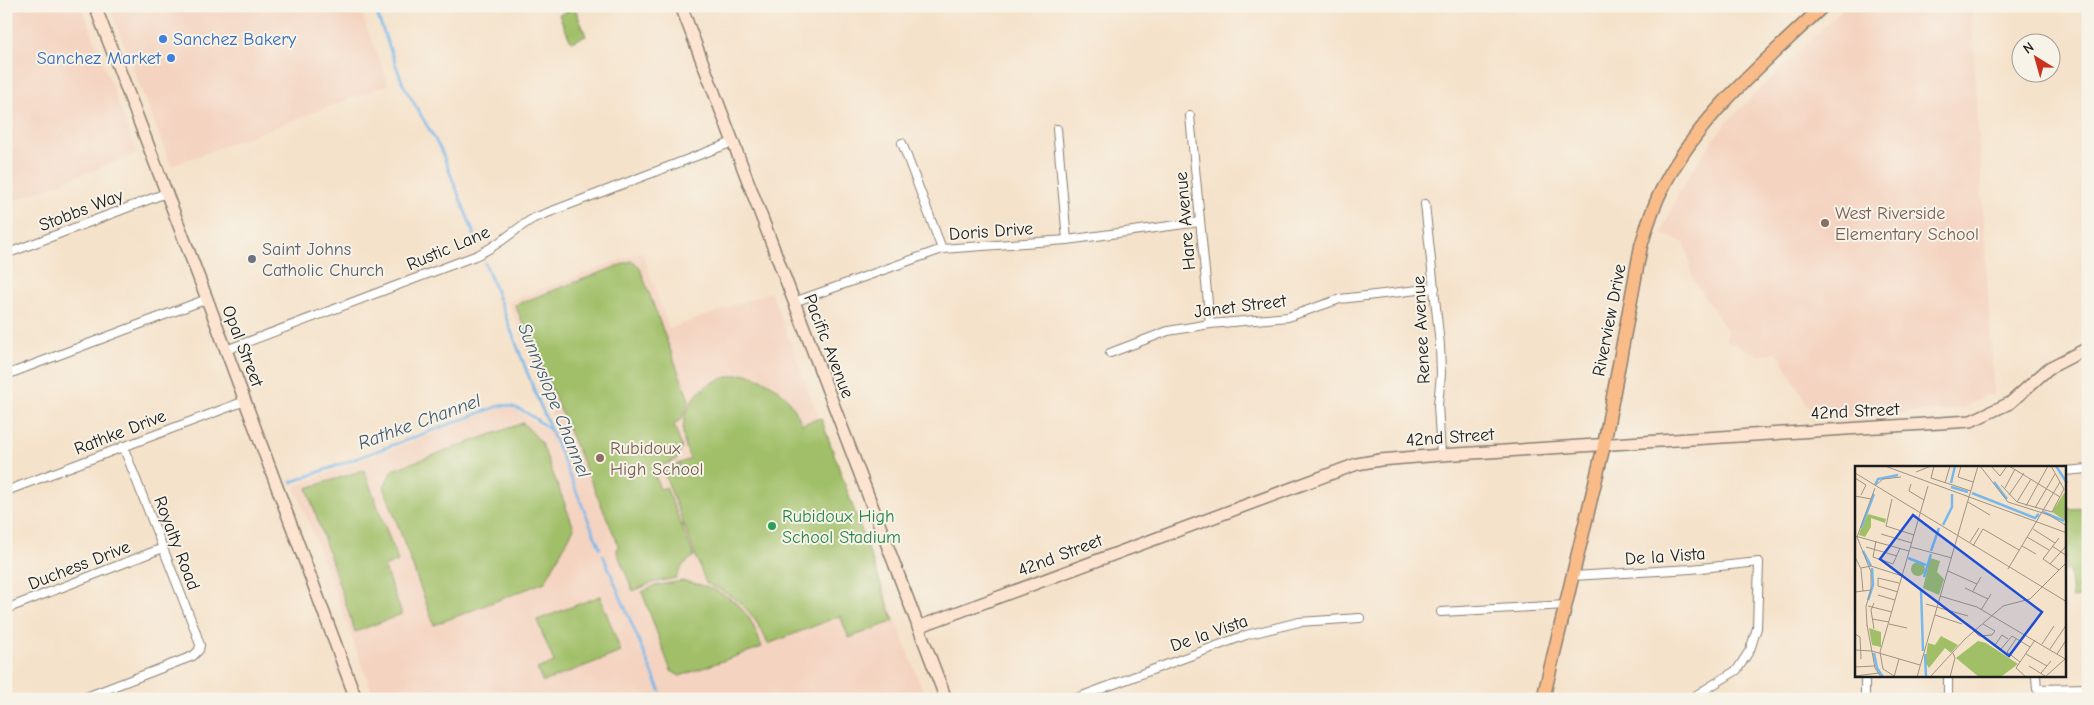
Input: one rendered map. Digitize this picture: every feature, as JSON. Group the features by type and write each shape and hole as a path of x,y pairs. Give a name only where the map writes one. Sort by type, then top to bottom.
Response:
{"main road":[{"name":"Riverview Drive","path":"1543,699 1604,445 1641,246 1650,216 1663,186 1691,141 1718,109 1823,6"}],"street":[{"name":"Opal Street","path":"95,6 207,298 356,699"},
{"name":"Pacific Avenue","path":"681,6 946,699"},
{"name":"Hare Avenue","path":"1190,116 1210,324"},
{"path":"1058,129 1067,240"},
{"name":"Rustic Lane","path":"226,350 476,256 503,242 518,227 534,218 733,142"},
{"path":"902,143 942,249"},
{"name":"Stobbs Way","path":"6,254 166,193"},
{"name":"Renee Avenue","path":"1425,204 1435,288 1441,374 1438,405 1440,455"},
{"name":"Doris Drive","path":"794,302 942,249 1067,240 1199,222"},
{"name":"Janet Street","path":"1110,352 1168,331 1210,324 1288,317 1340,299 1435,288"},
{"path":"6,375 207,298"},
{"name":"42nd Street","path":"918,627 1356,464 1440,455 1971,421 2010,403 2049,368 2088,348"},
{"name":"Rathke Drive","path":"6,491 245,400"},
{"name":"Royalty Road","path":"81,699 180,662 193,656 199,650 200,645 123,446"},
{"path":"2066,471 2088,470"},
{"name":"Duchess Drive","path":"6,609 163,548"},
{"name":"De la Vista","path":"1573,576 1691,569 1759,562 1757,628 1750,650 1736,670 1690,699"},
{"path":"1441,612 1566,606"},
{"name":"De la Vista","path":"1074,699 1246,635 1299,622 1360,618"},
{"path":"1865,678 1865,699"},
{"path":"1934,699 1948,698 1948,678"},
{"path":"2036,678 2037,689 2088,688"}],"shaded area":[{"path":"6,6 82,6 137,154 6,203"},
{"path":"109,6 361,6 366,26 389,84 171,166"},
{"name":"West Riverside Elementary School","path":"1845,6 1971,6 1994,395 1985,395 1966,407 1950,410 1811,419 1811,411 1777,351 1760,356 1726,340 1727,330 1693,279 1685,243 1661,234 1680,189 1712,141 1729,120"},
{"name":"Rubidoux High School","path":"642,252 669,329 771,292 926,699 375,699 295,486 503,407 517,410 546,431 557,427 508,302"}],"green space":[{"path":"575,8 586,36 571,42 559,15"},
{"path":"631,261 639,266 689,400 682,419 674,424 682,448 676,460 653,469 660,489 666,487 694,556 683,565 676,578 652,583 633,591 617,552 618,544 515,305"},
{"name":"Rubidoux High School Stadium","path":"746,374 765,381 781,392 793,406 802,424 821,418 894,621 849,638 840,616 768,644 757,623 744,607 727,594 706,583 663,470 690,459 684,443 683,433 684,420 694,398 711,384 722,379"},
{"path":"523,423 541,442 574,528 545,582 434,625 384,487 392,470"},
{"path":"364,470 398,561 384,567 402,614 355,632 307,488"},
{"path":"2088,508 2088,596 2072,598 2069,570 2066,570 2066,509"},
{"path":"682,581 711,588 736,603 751,621 762,647 680,676 671,671 642,592 654,586"},
{"path":"600,596 621,652 543,682 537,669 554,662 537,620"}],"waterway":[{"name":"Sunnyslope Channel","path":"374,6 403,84 441,150 478,244"},
{"name":"Sunnyslope Channel","path":"485,263 534,390 600,548"},
{"name":"Rathke Channel","path":"292,482 502,405 521,410 549,429"},
{"name":"Sunnyslope Channel","path":"603,555 660,691"}],"place":[{"name":"Sanchez Bakery","path":"163,39"},
{"name":"Sanchez Market","path":"171,58"},
{"name":"West Riverside Elementary School","path":"1825,223"},
{"name":"Saint Johns Catholic Church","path":"252,259"},
{"name":"Rubidoux High School","path":"600,458"},
{"name":"Rubidoux High School Stadium","path":"772,526"}]}
